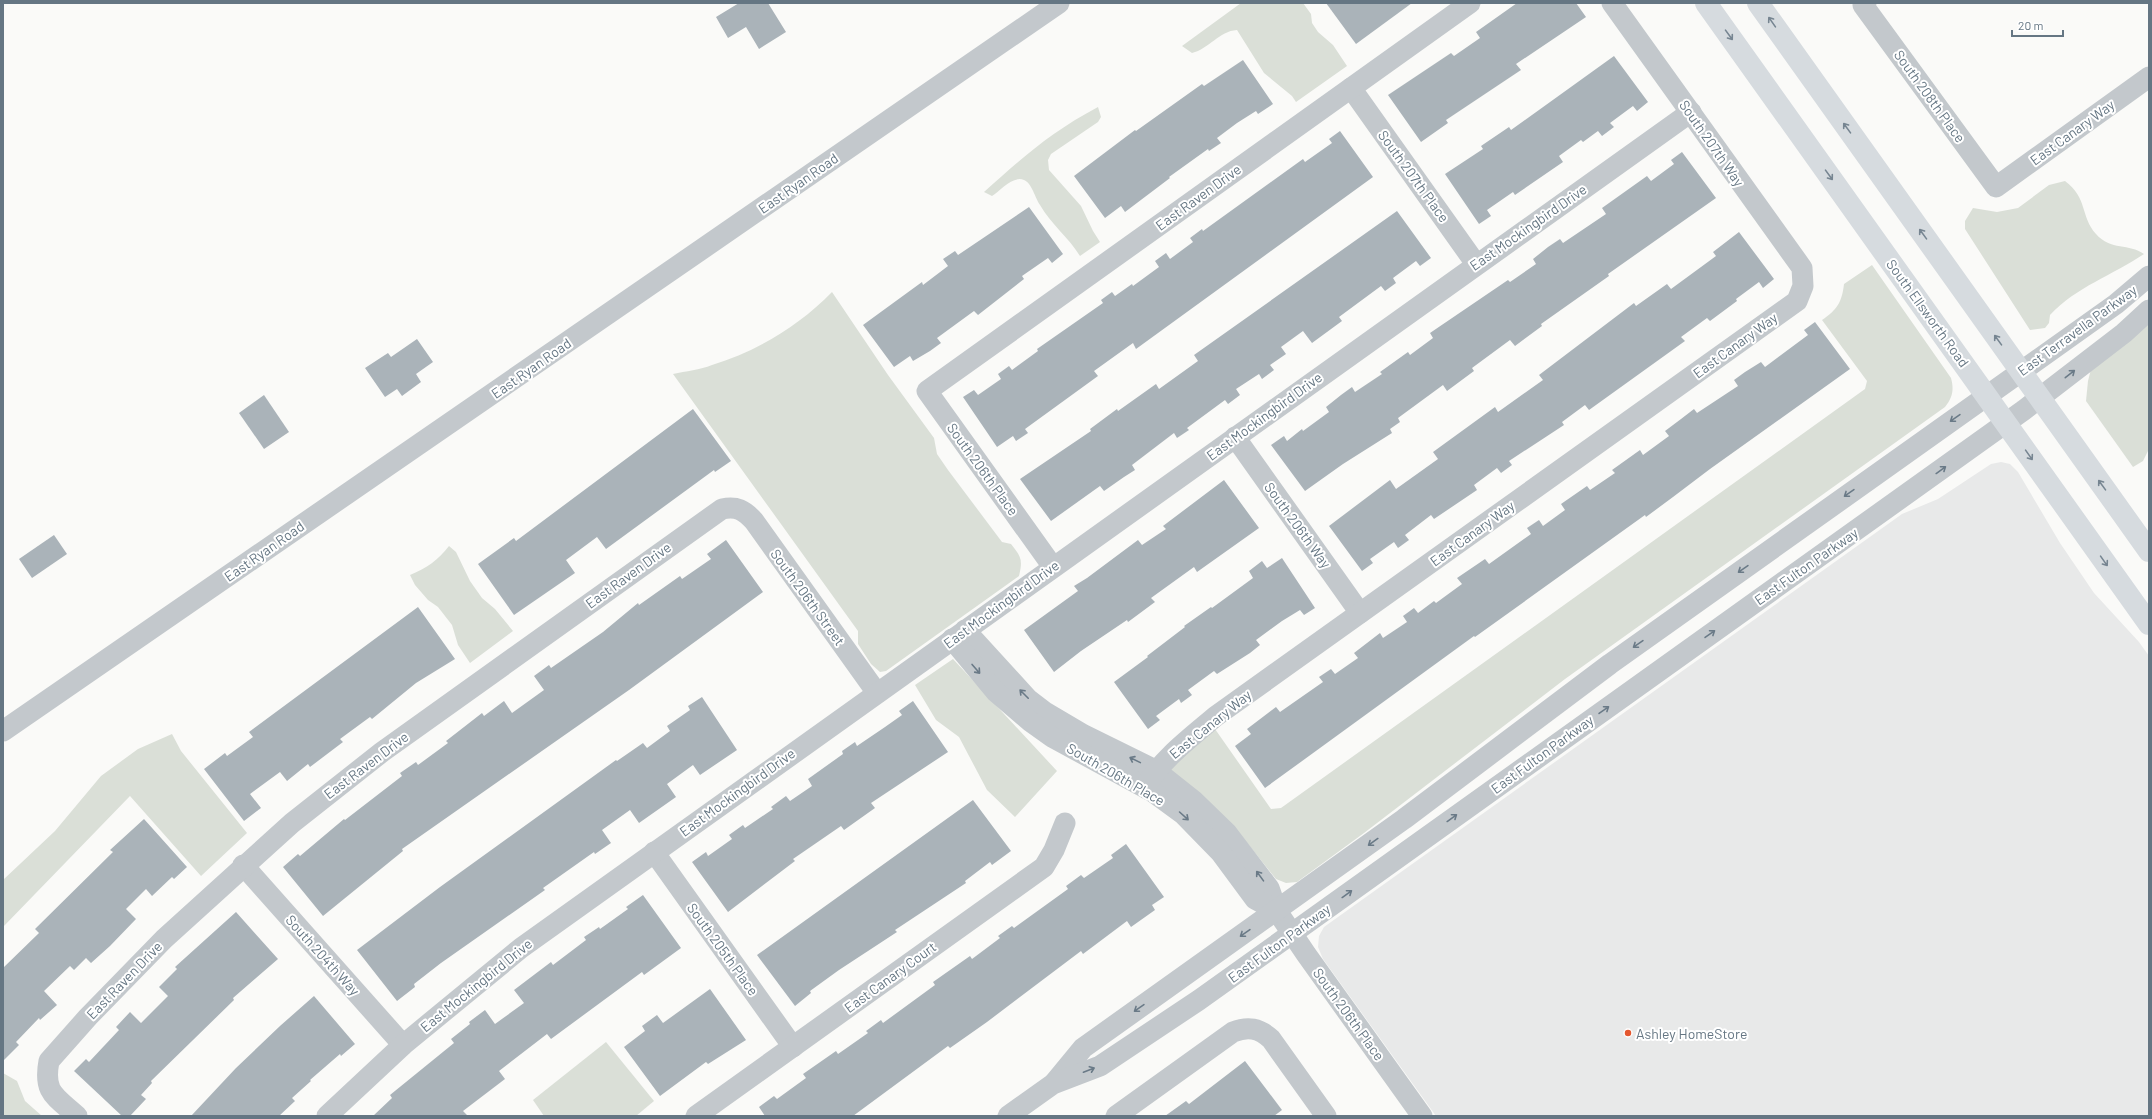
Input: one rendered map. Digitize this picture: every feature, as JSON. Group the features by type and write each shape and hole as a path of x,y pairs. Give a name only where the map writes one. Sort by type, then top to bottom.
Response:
{"main road":[{"name":"South Ellsworth Road","path":"1706,3 2004,384 2032,404 2149,551"},
{"name":"South Ellsworth Road","path":"1758,3 2004,384 2006,423 2143,605 2149,624"}],"street":[{"name":"East Ryan Road","path":"3,731 1059,3"},
{"name":"East Raven Drive","path":"927,391 1470,3"},
{"name":"South 207th Way","path":"1612,3 1802,268 1803,286"},
{"name":"South 208th Place","path":"1865,4 1996,187"},
{"name":"East Canary Way","path":"1996,187 2149,77"},
{"name":"South 207th Place","path":"1351,88 1476,264"},
{"name":"East Mockingbird Drive","path":"327,1116 403,1045 520,948 1476,264 1691,112"},
{"name":"East Terravella Parkway","path":"2004,384 2116,304 2149,276"},
{"name":"East Canary Way","path":"1150,779 1182,744 1216,716 1797,301 1803,286"},
{"name":"East Terravella Parkway","path":"2032,404 2124,333 2149,310"},
{"name":"East Fulton Parkway","path":"1053,1084 1083,1048 1404,819 1610,664 2004,384"},
{"name":"South 206th Place","path":"927,391 1053,567"},
{"name":"East Fulton Parkway","path":"1008,1116 1053,1084 1100,1066 1199,1000 2032,404"},
{"name":"South 206th Way","path":"1235,437 1360,613"},
{"name":"East Raven Drive","path":"77,1116 50,1090 46,1078 50,1061 88,1017 164,939 243,865 292,823 382,752 715,513 722,509 735,508"},
{"name":"South 206th Street","path":"735,508 745,511 754,521 877,693"},
{"name":"South 206th Place","path":"958,634 996,692 1031,722 1052,737 1150,779 1221,853 1255,899 1277,911 1422,1116"},
{"name":"East Canary Court","path":"696,1116 1044,867 1054,850 1065,823"},
{"name":"South 205th Place","path":"654,852 793,1047"},
{"name":"South 204th Way","path":"243,865 403,1045"},
{"path":"1116,1116 1233,1032 1250,1028 1264,1032 1271,1039 1326,1116"}],"shaded area":[{"path":"1241,3 1303,3 1311,14 1312,23 1318,32 1333,45 1347,66 1296,102 1292,96 1264,73 1237,30 1225,33 1204,48 1192,53 1182,46"},
{"path":"1098,107 1101,117 1098,122 1051,154 1048,160 1049,170 1081,206 1100,242 1080,256 1071,243 1044,212 1031,187 1024,180 1015,180 1007,184 992,196 984,192 1038,146 1081,116"},
{"path":"2065,181 2072,187 2081,200 2088,221 2096,234 2108,243 2132,249 2144,254 2083,289 2060,305 2050,315 2049,323 2045,328 2030,330 1965,229 1965,221 1973,208 1997,212 2018,208 2049,185"},
{"path":"1872,265 1951,378 1952,393 1950,400 1945,407 1565,679 1364,833 1297,882 1286,883 1276,879 1248,844 1168,769 1215,729 1271,809 1281,808 1865,389 1867,381 1822,320 1838,305 1842,296 1844,284"},
{"path":"832,292 888,375 934,438 937,454 948,470 1002,542 1011,544 1019,555 1021,562 1019,576 886,671 880,672 871,664 858,644 858,631 673,374 707,367 761,345 806,316"},
{"path":"2149,323 2149,449 2143,461 2133,467 2086,401 2088,381 2091,369"},
{"path":"2001,462 2010,464 2018,472 2060,543 2094,593 2139,642 2149,656 2149,1116 1436,1116 1323,959 1318,947 1319,936 1324,927 1902,514 1938,499 1991,464"},
{"path":"449,546 456,552 470,581 482,598 495,609 513,631 470,663 458,645 452,625 438,607 428,600 415,585 410,575 432,563"},
{"path":"953,659 1057,771 1015,817 987,790 959,737 936,720 915,685"},
{"path":"172,734 181,751 247,833 201,876 130,796 3,927 3,880 55,831 101,776 138,749"},
{"path":"606,1042 654,1101 636,1116 544,1116 533,1100"},
{"path":"3,1073 17,1081 25,1101 42,1116 3,1116"}],"building":[{"path":"739,3 768,3 786,32 759,49 746,27 728,38 716,17"},
{"path":"1326,3 1412,3 1356,44"},
{"path":"1517,3 1576,3 1586,17 1516,64 1521,70 1446,120 1448,123 1421,142 1388,95 1451,53 1454,56 1480,38 1476,32"},
{"path":"1614,56 1648,102 1637,111 1633,106 1610,123 1614,127 1602,136 1598,131 1583,142 1581,140 1559,156 1563,162 1515,195 1513,192 1487,210 1491,216 1479,224 1445,174 1483,149 1481,146 1509,127 1511,130"},
{"path":"1243,60 1273,104 1258,114 1256,111 1237,123 1217,138 1221,143 1209,151 1208,149 1169,177 1170,178 1125,212 1121,206 1105,218 1074,176 1135,130 1136,131 1202,84 1204,86"},
{"path":"1340,131 1373,177 1136,349 1133,343 1094,371 1098,376 1025,429 1028,433 1016,441 1013,436 997,447 963,397 974,390 978,395 1001,379 998,374 1009,366 1012,370 1038,351 1037,349 1103,303 1101,300 1112,292 1115,296 1132,284 1133,286 1159,267 1155,261 1166,253 1170,259 1193,242 1190,238 1202,229 1203,231 1303,159 1305,162 1332,143 1329,139"},
{"path":"1682,152 1716,198 1608,274 1609,276 1541,324 1542,326 1515,346 1510,340 1472,368 1474,371 1447,391 1443,385 1398,418 1400,422 1390,429 1392,433 1343,464 1305,491 1271,445 1284,436 1287,441 1302,429 1303,431 1329,412 1326,407 1352,387 1355,392 1382,374 1380,372 1408,352 1410,355 1433,338 1430,333 1508,280 1510,282 1536,264 1533,259 1548,247 1560,239 1563,243 1606,214 1602,208 1647,176 1651,181 1674,164 1671,160"},
{"path":"1029,207 1063,254 1052,263 1048,258 1022,276 1024,279 978,315 974,311 937,338 941,343 930,351 913,361 910,356 894,367 863,325 922,282 923,285 948,266 943,259 955,251 958,255"},
{"path":"1397,211 1431,258 1420,266 1416,261 1393,278 1396,283 1385,291 1381,286 1339,317 1342,321 1312,343 1303,331 1281,347 1286,354 1270,365 1274,370 1262,379 1259,374 1236,389 1240,395 1228,404 1225,400 1187,428 1189,430 1177,438 1174,433 1132,465 1135,470 1104,491 1100,486 1051,521 1020,479 1091,431 1090,429 1117,409 1118,411 1156,384 1159,389 1198,361 1194,355"},
{"path":"1739,232 1774,279 1763,288 1759,282 1710,321 1707,318 1681,337 1685,341 1589,410 1585,405 1562,422 1564,425 1509,461 1512,465 1501,473 1497,468 1474,485 1477,490 1434,519 1431,515 1405,535 1409,540 1398,548 1394,542 1370,559 1373,563 1362,571 1329,526 1390,480 1396,489 1438,459 1433,452 1495,407 1498,412 1543,380 1539,375 1634,303 1636,306 1667,284 1671,289 1716,256 1713,252"},
{"path":"1815,322 1850,369 1710,469 1646,517 1645,515 1475,637 1474,636 1265,788 1235,746 1251,734 1247,729 1276,707 1280,712 1323,682 1319,677 1331,669 1335,674 1358,658 1354,653 1380,633 1383,638 1407,622 1403,616 1414,608 1418,613 1434,601 1436,603 1462,584 1457,578 1485,559 1489,564 1531,534 1527,528 1539,520 1543,526 1565,510 1561,504 1587,486 1590,490 1615,473 1612,470 1640,450 1643,455 1669,436 1665,431 1694,409 1697,413 1738,386 1734,380 1745,372 1761,362 1765,367 1808,335 1804,330"},
{"path":"417,339 433,362 416,374 421,382 402,396 397,389 385,397 365,368 388,353 391,357"},
{"path":"264,395 289,432 264,449 239,413"},
{"path":"693,409 731,461 715,472 714,470 606,549 597,537 566,560 575,573 514,615 478,564 514,538 516,541"},
{"path":"1224,480 1259,528 1197,572 1194,567 1151,598 1155,602 1128,622 1127,620 1081,651 1054,672 1024,630 1078,591 1074,586 1138,540 1142,545 1166,529 1163,526"},
{"path":"54,535 67,554 32,578 19,559"},
{"path":"726,540 763,592 629,690 402,849 403,851 323,916 283,867 298,854 300,856 344,819 345,820 402,776 400,773 416,762 418,765 448,743 446,741 482,713 484,716 504,701 512,713 544,690 534,676 549,665 551,668 603,632 638,603 639,605 680,576 682,579 711,559 707,554"},
{"path":"1282,558 1315,608 1304,615 1300,610 1282,621 1256,640 1260,645 1250,653 1217,674 1214,671 1188,690 1192,695 1181,703 1179,699 1156,716 1160,720 1148,729 1114,682 1148,657 1147,656 1185,627 1184,626 1211,607 1212,608 1253,578 1249,571 1262,561 1267,568"},
{"path":"418,607 455,659 416,683 372,719 370,717 340,739 343,742 310,767 308,764 287,781 280,772 250,794 261,808 244,821 204,769 225,753 227,756 253,737 249,732"},
{"path":"702,697 737,750 700,775 693,765 667,784 676,797 639,823 630,810 602,830 611,843 595,854 594,852 543,888 545,890 441,963 414,984 415,987 397,1001 357,950 440,887 616,760 617,761 643,743 647,748 670,731 667,726 690,710 688,706"},
{"path":"913,701 948,752 871,803 875,808 844,830 841,826 793,859 795,861 728,912 692,862 706,852 708,856 732,839 729,835 743,825 745,828 773,809 771,807 786,796 790,801 812,786 808,779 843,754 842,751 855,742 857,746 902,715 899,711"},
{"path":"973,800 1011,851 992,865 990,862 965,881 966,883 895,930 897,932 839,970 810,991 811,993 795,1006 757,955"},
{"path":"144,819 187,867 174,879 172,877 152,896 146,889 126,909 136,919 110,946 91,963 86,958 74,970 70,966 44,991 57,1005 40,1020 39,1018 16,1042 19,1045 3,1061 3,968 39,933 35,929 113,852 110,850"},
{"path":"1126,844 1164,897 1152,905 1155,910 1131,927 1127,921 1083,954 1081,951 987,1022 950,1048 948,1046 853,1116 765,1116 759,1107 774,1096 777,1099 806,1078 803,1074 836,1051 838,1054 868,1033 866,1031 881,1020 883,1023 935,985 933,982 970,956 972,959 1000,938 998,936 1012,926 1014,928 1068,889 1066,886 1081,875 1084,878 1113,858 1111,855"},
{"path":"643,895 681,948 644,975 642,972 551,1039 547,1034 499,1071 505,1079 463,1111 468,1116 373,1116 392,1098 390,1095 454,1043 451,1039 470,1024 469,1022 485,1010 495,1024 524,1003 514,990 551,962 553,965 586,940 584,937 599,927 600,929 628,909 626,907"},
{"path":"236,912 278,959 233,998 234,1000 151,1081 152,1083 141,1095 146,1099 130,1116 122,1116 74,1071 86,1059 89,1062 119,1030 116,1027 130,1012 141,1023 168,996 159,987 177,969 175,967"},
{"path":"710,989 746,1040 708,1064 706,1062 660,1096 624,1047 645,1031 642,1026 657,1015 663,1023"},
{"path":"314,996 355,1044 341,1056 340,1054 310,1080 311,1081 292,1098 295,1101 279,1116 191,1116 236,1068"},
{"path":"1245,1061 1282,1110 1274,1116 1165,1116 1186,1101 1189,1104"}],"place":[{"name":"Ashley HomeStore","path":"1628,1033"}]}
